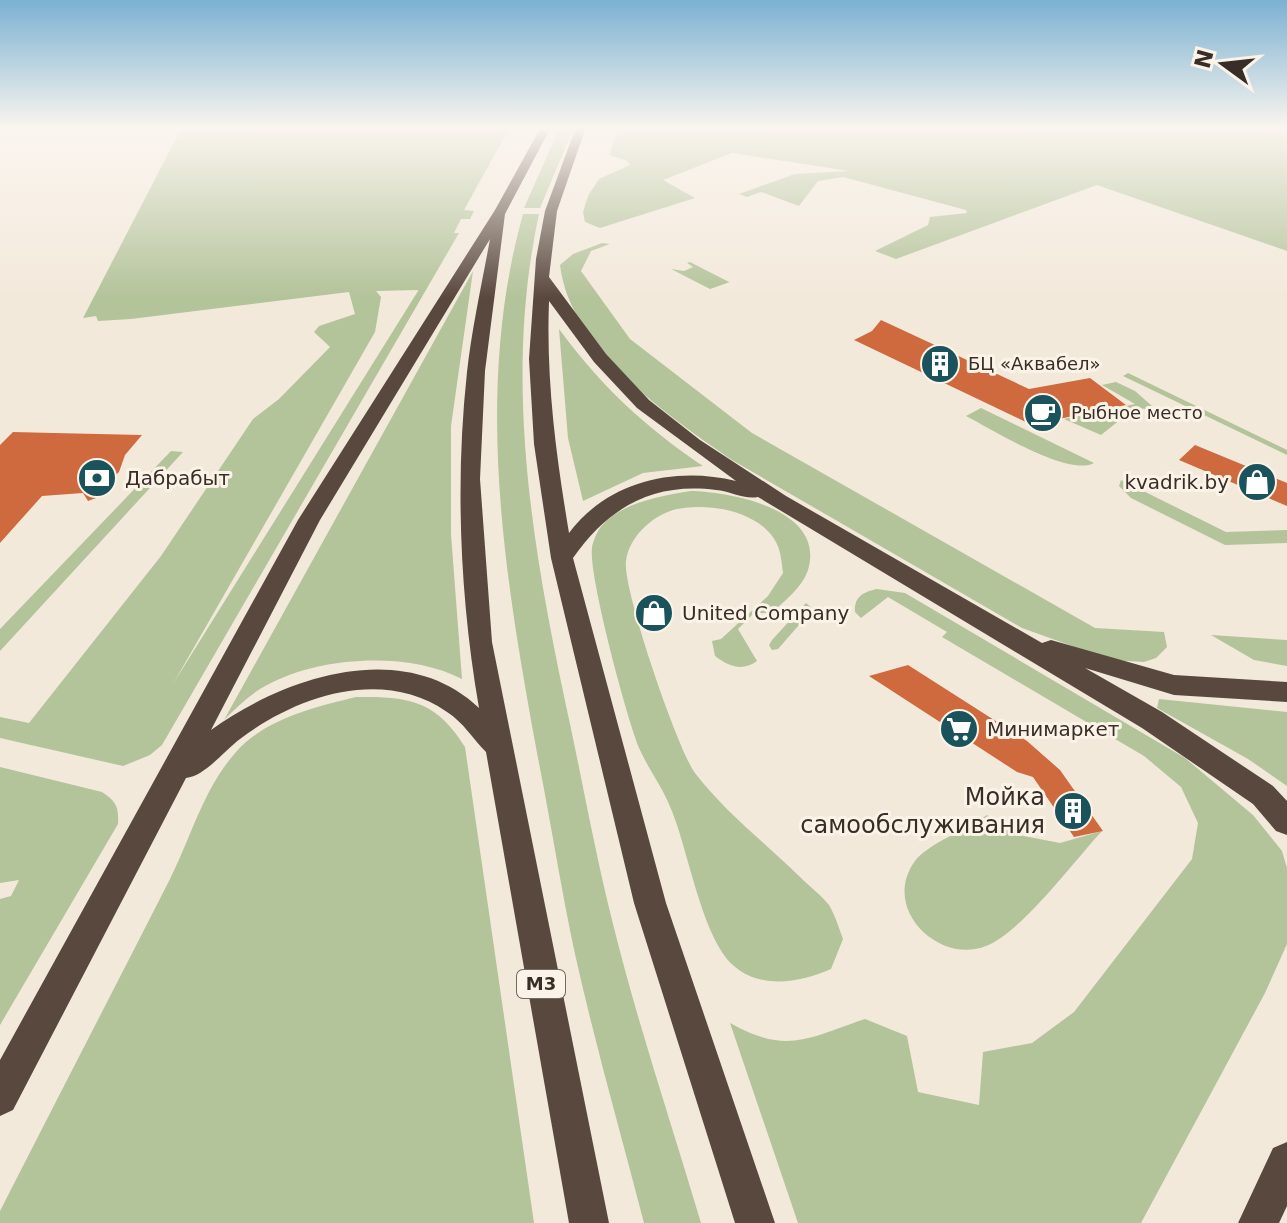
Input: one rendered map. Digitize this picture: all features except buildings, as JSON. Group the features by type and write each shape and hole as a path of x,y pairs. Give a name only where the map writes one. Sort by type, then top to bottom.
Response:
{"highway":[{"name":"М3","path":"515,184 501,210 476,371 470,479 480,642 589,1223"},
{"path":"561,184 550,217 542,277 538,359 544,444 562,558 650,903 755,1223"},
{"path":"0,1097 309,520 501,210"},
{"path":"542,277 547,289 600,358 643,404 693,444 779,501 1186,742 1263,795 1287,822"},
{"path":"562,558 586,523 602,509 640,489 690,480 716,482 779,501"},
{"path":"989,626 1070,656 1174,685 1287,692"},
{"path":"167,789 212,743 253,712 331,683 365,679 399,681 438,694 456,703 497,745"},
{"path":"1258,1223 1287,1162"}],"green space":[{"path":"152,184 478,184 464,210 474,211 470,219 461,219 454,233 459,233 162,745 150,755 123,766 0,738 0,717 29,723 161,556 253,419 279,399 330,347 314,332 319,326 355,314 349,292 131,319 98,321 96,316 83,318","holes":["418,290 173,684 375,332 381,297 376,291"]},
{"path":"535,184 550,184 540,208 524,208"},
{"path":"596,184 670,184 695,198 600,228 585,222 583,212"},
{"path":"767,184 816,184 799,206 761,192 747,197 739,194"},
{"path":"869,184 1287,184 1287,251 1097,185 896,259 875,251 928,225 930,217 967,213 966,210"},
{"path":"523,214 539,214 528,278 523,342 523,406 527,470 545,598 612,920 701,1223 644,1223 575,954 526,691 506,554 499,486 497,418 500,349 508,281"},
{"path":"602,243 610,244 591,251 581,271 630,339 752,433 1095,628 1164,632 1167,647 1156,658 1144,662 1111,660 1022,628 706,442 625,377 582,325 568,296 560,265 573,254"},
{"path":"687,263 730,282 710,289 671,269 684,271 693,267"},
{"path":"473,271 451,426 451,534 462,679 417,664 391,661 338,663 288,675 267,685 224,720"},
{"path":"559,329 591,369 625,404 703,466 643,473 583,501 568,438"},
{"path":"1128,373 1287,450 1287,455 1123,376"},
{"path":"1116,382 1135,391 1152,406 1135,408 1101,435 1064,419 1135,404 1102,385"},
{"path":"981,408 1094,463 1082,466 1049,458 966,416"},
{"path":"171,451 183,452 0,651 0,629"},
{"path":"1121,480 1226,532 1287,530 1287,543 1225,545 1131,498 1119,486"},
{"path":"691,491 729,495 771,508 789,518 803,532 810,549 808,570 797,588 772,613 754,613 738,629 757,661 741,667 730,665 715,656 712,641 721,639 768,596 783,573 779,549 762,526 749,518 718,508 673,510 642,529 626,561 633,602 653,668 676,734 695,773 732,814 829,905 833,913 843,939 831,969 795,980 769,981 745,974 723,953 713,936 671,809 640,750 610,649 596,587 592,546 606,521 640,502"},
{"path":"877,589 905,593 1185,758 1253,815 1282,851 1287,868 1287,944 1265,993 1141,1223 798,1223 730,1023 767,1039 783,1041 812,1037 865,1019 907,1036 918,1092 979,1105 983,1052 1032,1043 1074,1012 1192,859 1198,823 1181,787 1144,756 942,637 947,632 888,597 861,618 855,612 858,599"},
{"path":"806,603 813,609 778,649 772,650 769,645 772,640"},
{"path":"1211,635 1287,640 1287,666 1254,660"},
{"path":"356,697 391,698 419,704 443,719 465,747 534,1223 0,1223 0,1211 169,881 206,798 225,766 248,741 276,723 308,710"},
{"path":"1159,699 1287,712 1287,786 1248,759 1157,708"},
{"path":"0,767 102,792 116,805 118,824 0,1025 0,899 11,896 19,880 0,883"},
{"path":"987,815 1013,834 1060,843 1102,831 1031,911 1000,938 986,946 968,950 951,947 934,940 920,929 910,914 905,897 906,879 921,855"}],"place":[{"name":"БЦ «Аквабел»","path":"940,364"},
{"name":"Рыбное место","path":"1043,413"},
{"name":"Дабрабыт","path":"97,478"},
{"name":"kvadrik.by","path":"1257,482"},
{"name":"United Company","path":"654,613"},
{"name":"Минимаркет","path":"959,729"},
{"name":"Мойка самообслуживания","path":"1073,811"}]}
